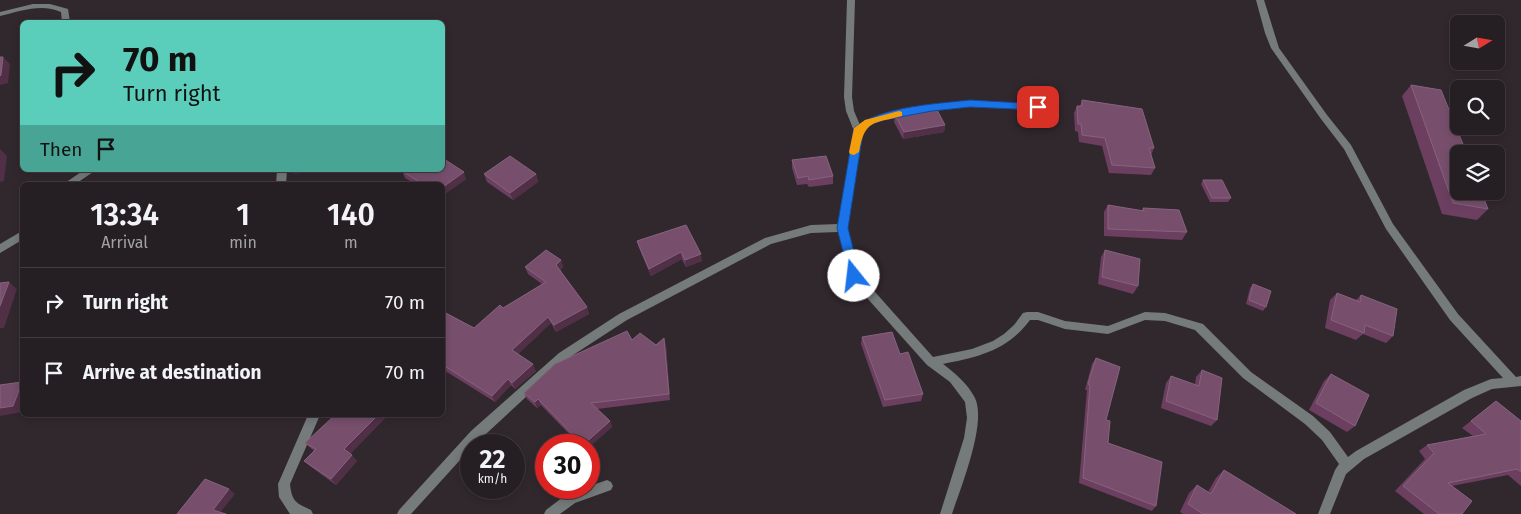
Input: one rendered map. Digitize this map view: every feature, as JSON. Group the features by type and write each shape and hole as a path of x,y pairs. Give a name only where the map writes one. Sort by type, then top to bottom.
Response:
{"street":[{"path":"851,0 848,97 850,111 858,131 842,228 854,276 930,362 954,379 970,400 973,418 970,438 946,514"},
{"path":"1260,0 1275,48 1324,117 1348,147 1388,226 1454,317 1517,381"},
{"path":"0,14 47,6 65,11 66,20"},
{"path":"858,131 868,122 883,117 941,107 970,104 1054,108"},
{"path":"72,182 88,172"},
{"path":"403,514 475,435 563,356 623,317 768,241 811,229 842,228"},
{"path":"0,249 20,236"},
{"path":"930,362 981,352 1000,344 1022,325 1027,316 1038,316 1065,325 1108,330 1145,316 1179,320 1199,327 1247,375 1309,420 1326,436 1347,465"},
{"path":"1324,514 1341,470 1360,455 1468,394 1491,384 1517,381"},
{"path":"307,514 293,509 285,498 284,484 313,417"},
{"path":"550,514 571,498 607,486"}],"building":[{"path":"0,57 3,57 0,76"},
{"path":"1411,85 1441,90 1450,112 1450,135 1459,135 1463,145 1450,145 1450,195"},
{"path":"1082,100 1142,109 1154,148 1149,148 1155,168 1112,165 1105,138 1082,135 1081,124 1078,124 1077,106 1082,106"},
{"path":"936,108 945,125 904,132 895,115"},
{"path":"510,156 536,174 510,193 484,174"},
{"path":"826,156 833,176 809,180 808,176 798,178 792,160"},
{"path":"445,160 464,172 445,186 445,182 419,182 404,172 445,172"},
{"path":"1203,180 1222,180 1231,198 1212,198"},
{"path":"1452,200 1484,200 1488,209 1453,203"},
{"path":"1108,205 1144,211 1143,208 1179,210 1187,232 1108,229"},
{"path":"686,225 701,254 685,260 681,252 649,269 637,241"},
{"path":"546,250 561,260 556,265 587,307 554,325 548,317 512,350 533,364 512,383 508,379 492,396 445,366 445,313 474,328 500,305 503,308 546,282 525,267"},
{"path":"1105,250 1140,259 1138,286 1102,277"},
{"path":"9,282 0,306 0,283"},
{"path":"1253,284 1271,291 1266,307 1249,300"},
{"path":"1337,293 1360,302 1361,295 1397,309 1393,336 1365,325 1364,333 1331,320"},
{"path":"627,331 632,340 640,333 656,345 664,338 669,394 591,403 610,421 595,434 572,434 538,399 535,402 524,393 555,364"},
{"path":"892,332 900,354 908,352 923,394 885,400 862,337"},
{"path":"1096,358 1120,367 1106,420 1110,421 1108,443 1162,462 1156,506 1083,478 1090,385 1088,384"},
{"path":"1202,370 1222,378 1217,420 1166,401 1171,376 1199,386"},
{"path":"1331,374 1369,395 1355,426 1316,403"},
{"path":"20,382 13,406 0,408 0,385"},
{"path":"1496,401 1521,421 1521,472 1517,469 1448,483 1472,501 1462,514 1439,514 1403,486 1434,453 1427,445 1486,434 1471,421"},
{"path":"333,417 376,417 344,449 352,455 331,479 304,461 316,449 305,443"},
{"path":"1224,470 1296,514 1203,514 1188,504 1197,485 1211,494"},
{"path":"205,479 229,489 213,510 226,514 177,514"}],"slow traffic":[{"path":"854,152 858,131 868,122 899,114"}],"route":[{"path":"854,276 842,228 858,131 868,122 883,117 932,108 970,104 1038,107"}]}
